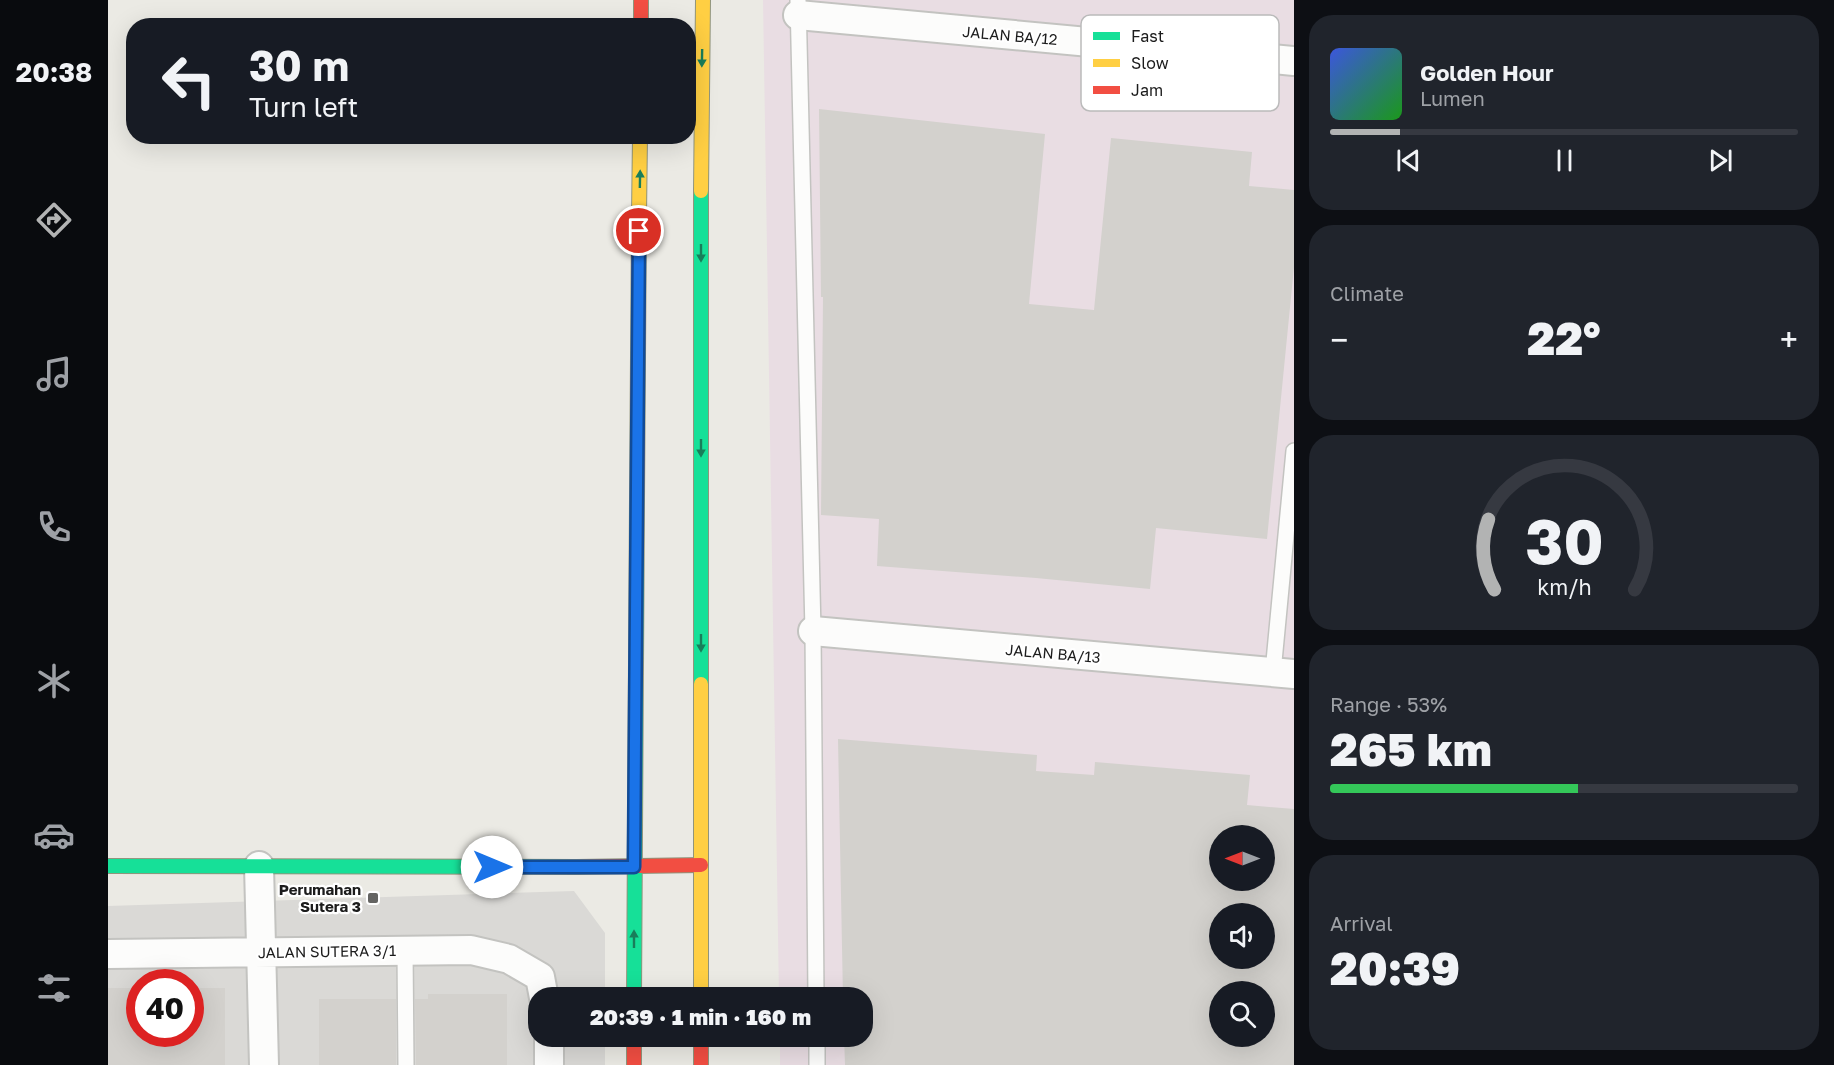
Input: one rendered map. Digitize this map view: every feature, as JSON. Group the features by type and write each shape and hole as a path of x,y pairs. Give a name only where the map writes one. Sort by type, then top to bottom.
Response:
{"street":[{"path":"641,0 641,18"},
{"path":"701,987 703,0"},
{"name":"JALAN BA/12","path":"798,7 1081,38"},
{"name":"JALAN BA/12","path":"1279,59 1294,61"},
{"path":"634,987 640,144"},
{"name":"JALAN BA/13","path":"813,631 1284,673"},
{"path":"108,866 634,867 701,865"},
{"path":"260,867 264,1065"},
{"name":"JALAN SUTERA 3/1","path":"108,954 471,950 509,959 542,987"},
{"path":"549,1047 549,1065"},
{"path":"634,1047 634,1065"},
{"path":"701,1047 701,1065"}],"lane":[{"path":"798,7 813,631 816,987"},
{"path":"1284,673 1294,451"},
{"path":"405,950 406,1065"},
{"path":"817,1047 817,1065"}],"shaded area":[{"path":"763,0 1294,0 1294,1065 780,1065 780,1047 873,1047 873,987 779,987"},
{"path":"574,891 605,933 605,987 528,987 528,1047 605,1047 605,1065 108,1065 108,906"}],"building":[{"path":"819,109 1045,134 1029,304 1094,310 1111,138 1252,152 1249,186 1294,190 1294,267 1267,539 1156,528 1150,589 877,566 879,519 821,515 823,297 821,297"},
{"path":"838,739 1037,755 1036,771 1094,775 1095,762 1250,775 1247,805 1294,809 1294,1065 845,1065 844,1047 873,1047 873,987 843,987"},
{"path":"108,988 126,988 126,1047 204,1047 204,988 225,988 225,1065 108,1065"},
{"path":"428,994 507,994 507,1065 416,1065 415,999 428,999"},
{"path":"319,999 396,999 396,1065 319,1065"}],"traffic: fast":[{"path":"701,191 701,684"},
{"path":"634,987 637,499"},
{"path":"108,866 577,867"}],"traffic: slow":[{"path":"701,191 703,0"},
{"path":"639,215 640,144"},
{"path":"701,684 701,987"}],"traffic: jam":[{"path":"641,0 641,18"},
{"path":"637,499 639,215"},
{"path":"577,867 701,865"},
{"path":"634,1047 634,1065"},
{"path":"701,1047 701,1065"}],"place":[{"name":"Perumahan Sutera 3","path":"373,898"}],"route":[{"path":"492,867 634,867 639,231"}]}
